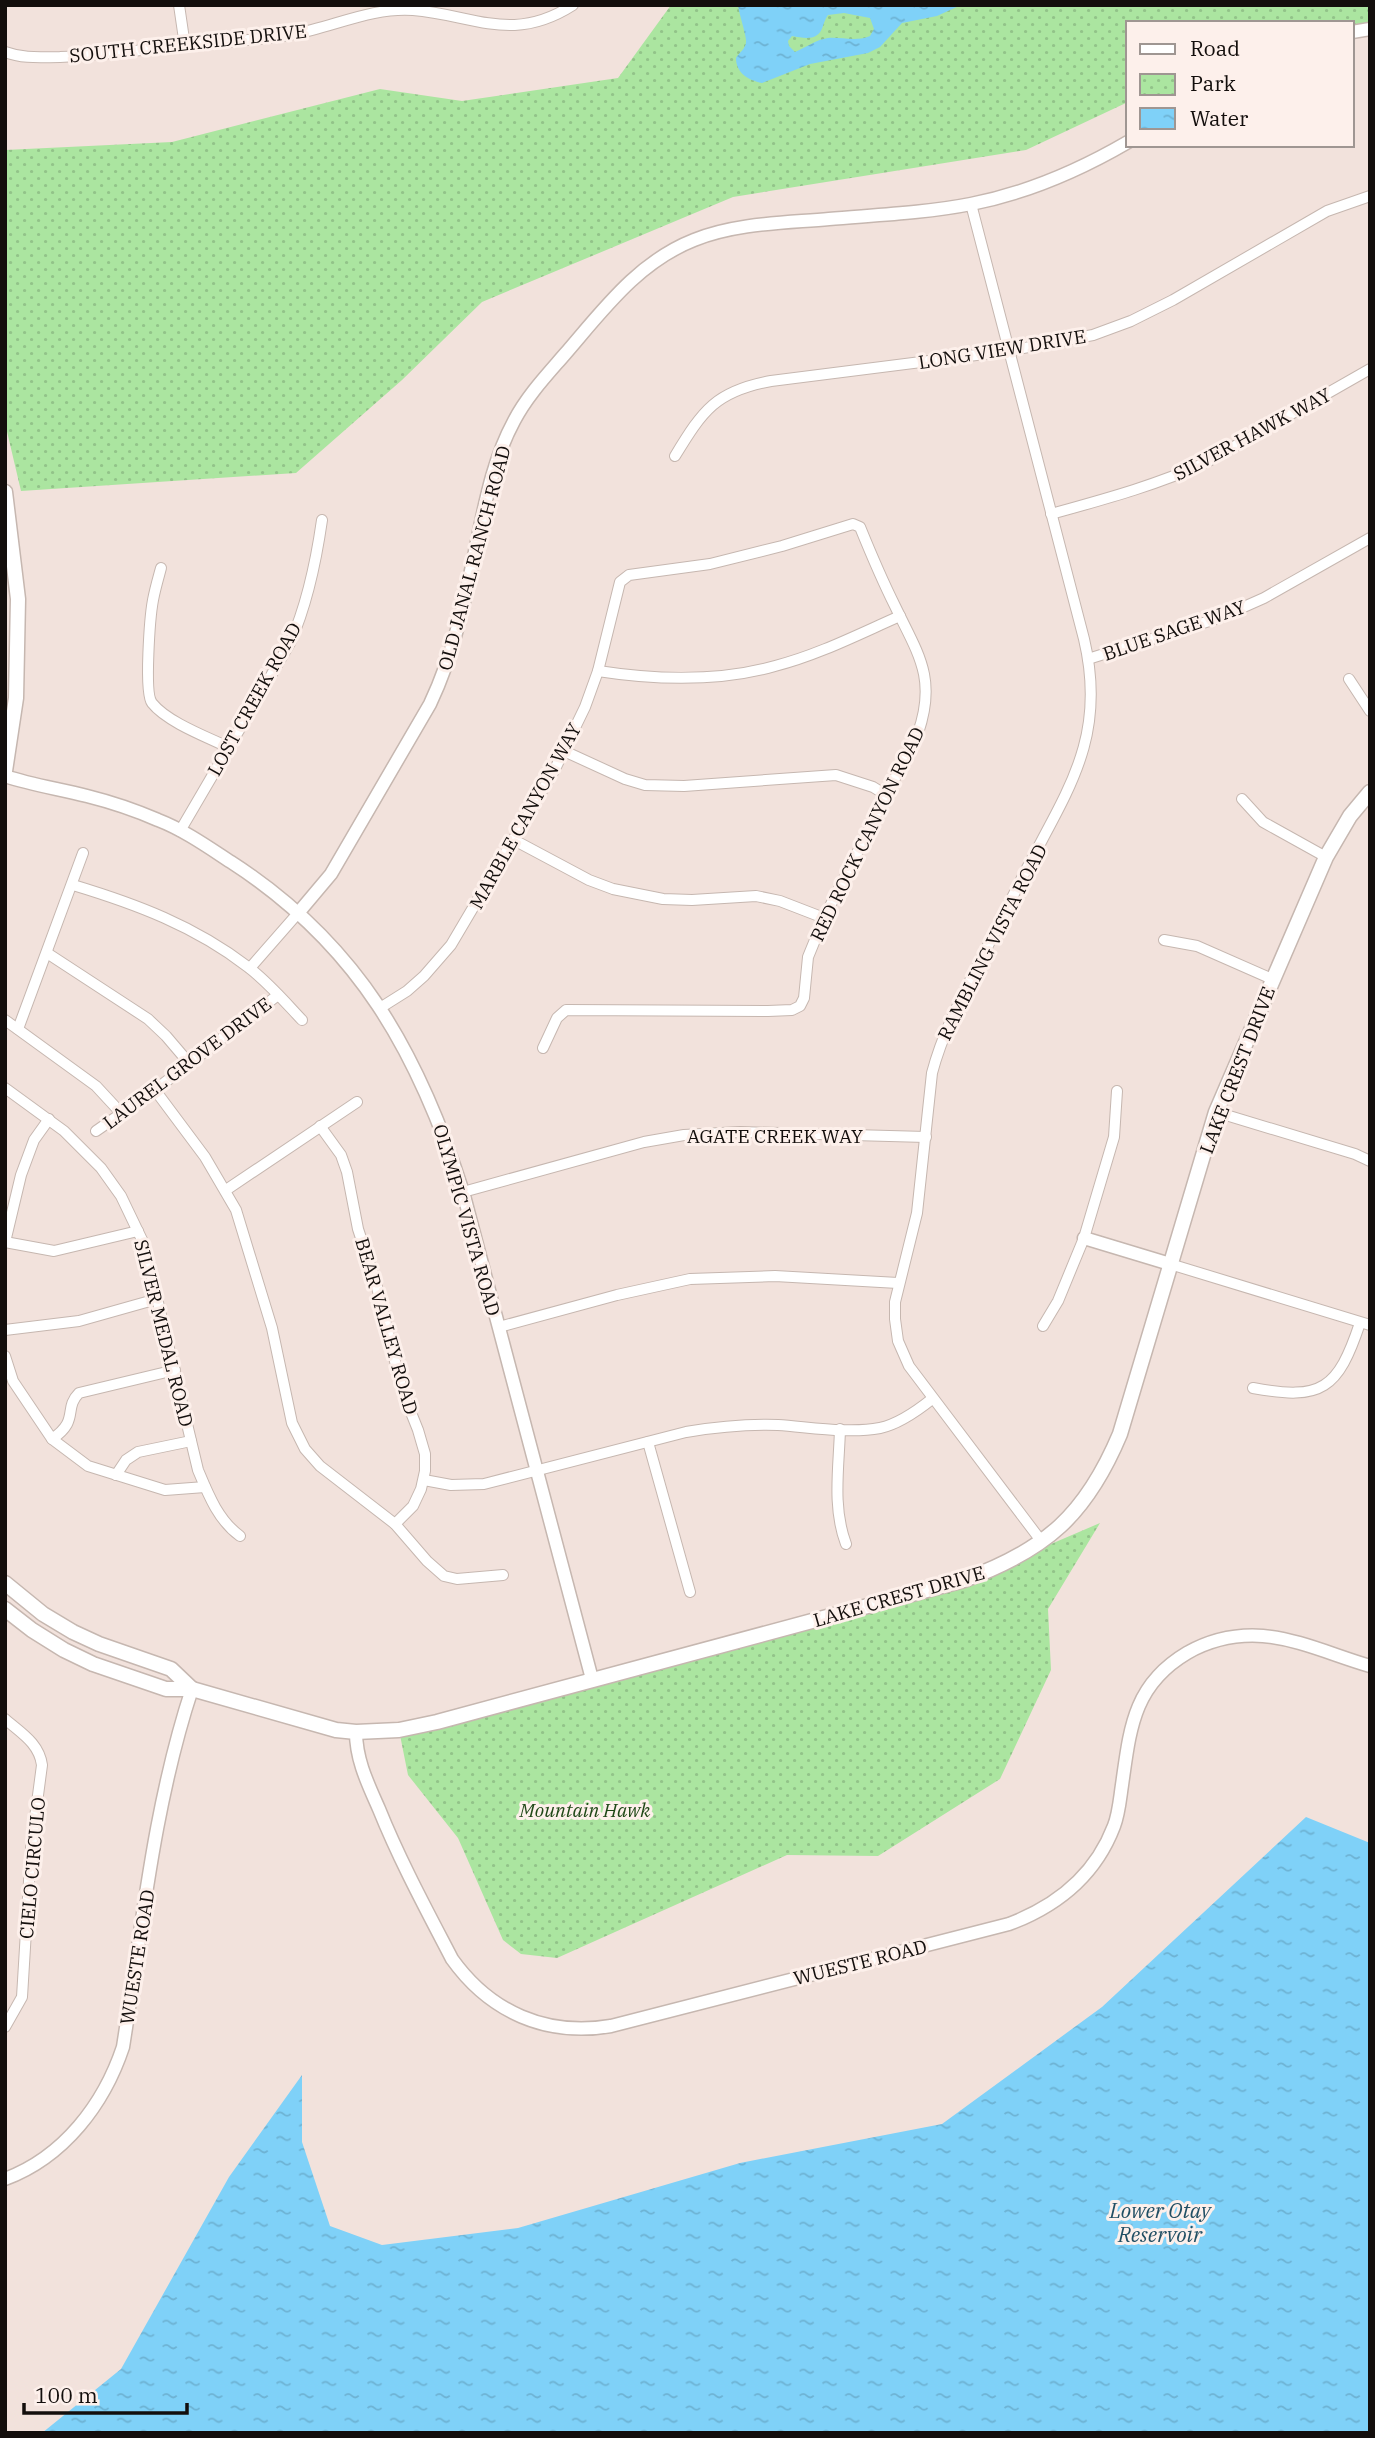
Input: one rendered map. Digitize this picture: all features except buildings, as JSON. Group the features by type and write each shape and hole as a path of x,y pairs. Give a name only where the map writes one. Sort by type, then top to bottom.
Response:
{"main road":[{"path":"5,492 19,600 16,698 5,773"},
{"name":"LAKE CREST DRIVE","path":"5,1609 64,1650 93,1664 166,1689 192,1689 336,1730 381,1732 437,1722 964,1580 1006,1563 1042,1542 1068,1521 1098,1480 1110,1457 1120,1434 1216,1112 1326,857 1350,816 1370,792"},
{"name":"LAKE CREST DRIVE","path":"5,1583 72,1632 171,1669 192,1689"}],"street":[{"path":"179,5 184,46"},
{"name":"SOUTH CREEKSIDE DRIVE","path":"5,52 36,58 184,46 294,34 389,11 420,11 498,26 516,25 547,19 573,5"},
{"name":"OLD JANAL RANCH ROAD","path":"250,968 340,861 430,704 443,677 461,621 489,485 497,457 514,421 536,387 643,269 668,251 724,230 971,204 1028,188 1096,160 1126,143"},
{"name":"LONG VIEW DRIVE","path":"675,456 706,410 722,396 738,388 771,381 1008,351 1084,337 1131,321 1319,216 1346,203 1370,196"},
{"path":"971,204 1051,514"},
{"name":"SILVER HAWK WAY","path":"1051,514 1137,490 1182,474 1370,369"},
{"name":"RAMBLING VISTA ROAD","path":"1042,1542 909,1366 898,1340 895,1319 898,1283 917,1213 932,1073 946,1031 1077,771 1088,727 1091,702 1088,659 1051,514"},
{"name":"LOST CREEK ROAD","path":"180,831 290,643 299,622 322,520"},
{"name":"RED ROCK CANYON ROAD","path":"542,1048 557,1018 565,1010 792,1010 800,1006 804,998 808,957 824,918 918,733 926,711 927,691 918,651 860,527 853,524"},
{"name":"MARBLE CANYON WAY","path":"380,1008 407,991 430,971 451,945 514,840 564,751 598,671 620,582 629,575 710,564 853,524"},
{"name":"BLUE SAGE WAY","path":"1088,659 1219,618 1260,600 1370,538"},
{"path":"161,568 150,625 148,691 151,702 174,720 228,747"},
{"path":"598,671 645,678 686,678 764,669 834,646 900,616"},
{"path":"1349,679 1370,711"},
{"path":"564,751 625,779 645,785 684,786 836,775 873,787 886,795"},
{"name":"OLYMPIC VISTA ROAD","path":"5,773 92,797 159,820 249,874 299,912 355,972 380,1008 402,1044 429,1098 463,1192 592,1679"},
{"path":"1242,799 1263,822 1326,857"},
{"path":"514,840 589,880 613,889 663,899 755,896 780,901 824,918"},
{"path":"18,1029 83,853"},
{"path":"73,885 168,918 210,940 250,968 302,1020"},
{"path":"1164,940 1197,947 1272,979"},
{"path":"47,953 148,1019 189,1063"},
{"name":"LAUREL GROVE DRIVE","path":"96,1131 155,1090 278,995"},
{"path":"5,1020 96,1086 121,1112"},
{"name":"SILVER MEDAL ROAD","path":"5,1088 64,1131 101,1168 121,1196 144,1244 191,1441 205,1487 229,1528 240,1536"},
{"path":"155,1090 205,1157 236,1210 272,1328 292,1423 298,1437 320,1466 395,1524 444,1576 457,1579 503,1575"},
{"path":"1042,1326 1058,1301 1084,1238 1114,1137 1117,1091"},
{"path":"226,1190 357,1102"},
{"path":"1216,1112 1355,1154 1370,1161"},
{"path":"49,1119 34,1140 21,1175 5,1242 54,1251 138,1231"},
{"name":"BEAR VALLEY ROAD","path":"320,1126 341,1155 347,1172 358,1229 376,1283 402,1390 423,1445 424,1480 413,1506 395,1524"},
{"name":"AGATE CREEK WAY","path":"463,1192 643,1142 703,1133 926,1137"},
{"path":"1084,1238 1365,1324 1340,1372 1321,1387 1309,1392 1290,1394 1253,1388"},
{"path":"499,1327 617,1294 690,1279 775,1276 898,1283"},
{"path":"5,1330 79,1321 157,1299"},
{"path":"5,1356 8,1374 52,1439 88,1466 165,1490 205,1487"},
{"path":"52,1439 67,1427 74,1398 79,1393 174,1370"},
{"path":"424,1480 467,1486 717,1426 881,1428 904,1418 932,1399"},
{"path":"840,1429 837,1504 839,1525 846,1544"},
{"path":"116,1475 126,1460 138,1452 191,1441"},
{"path":"648,1442 690,1592"},
{"name":"WUESTE ROAD","path":"356,1732 356,1749 364,1776 399,1857 461,1972 483,1995 510,2013 540,2024 582,2029 611,2026 1009,1924 1053,1903 1085,1875 1096,1861 1115,1825 1130,1732 1144,1694 1164,1668 1192,1650 1225,1638 1264,1636 1284,1639 1370,1667"},
{"name":"WUESTE ROAD","path":"5,2179 34,2165 68,2140 95,2106 114,2074 123,2047 160,1812 183,1715 192,1689"},
{"name":"CIELO CIRCULO","path":"5,1719 34,1744 40,1753 42,1765 31,1848 22,1997 5,2028"}],"green space":[{"path":"671,5 1370,5 1370,35 1354,37 1354,21 1126,21 1126,103 1026,150 733,197 482,302 402,380 296,473 21,491 5,423 5,150 172,142 380,89 462,101 618,78"},
{"name":"Mountain Hawk","path":"1100,1523 1048,1609 1051,1670 1000,1779 878,1856 787,1855 557,1958 521,1954 503,1940 458,1838 408,1775 399,1730 988,1571"}],"water":[{"path":"738,5 961,5 937,16 902,23 880,47 868,53 810,64 762,83 744,75 738,68 736,58 746,42","holes":["844,13 870,18 874,29 870,36 860,39 823,39 795,52 789,46 788,41 792,36 810,38 818,35 828,15"]},
{"name":"Lower Otay Reservoir","path":"1306,1817 1370,1843 1370,2433 42,2433 121,2369 229,2177 302,2075 302,2142 330,2226 382,2245 518,2228 740,2163 942,2124 1102,2007"}]}
